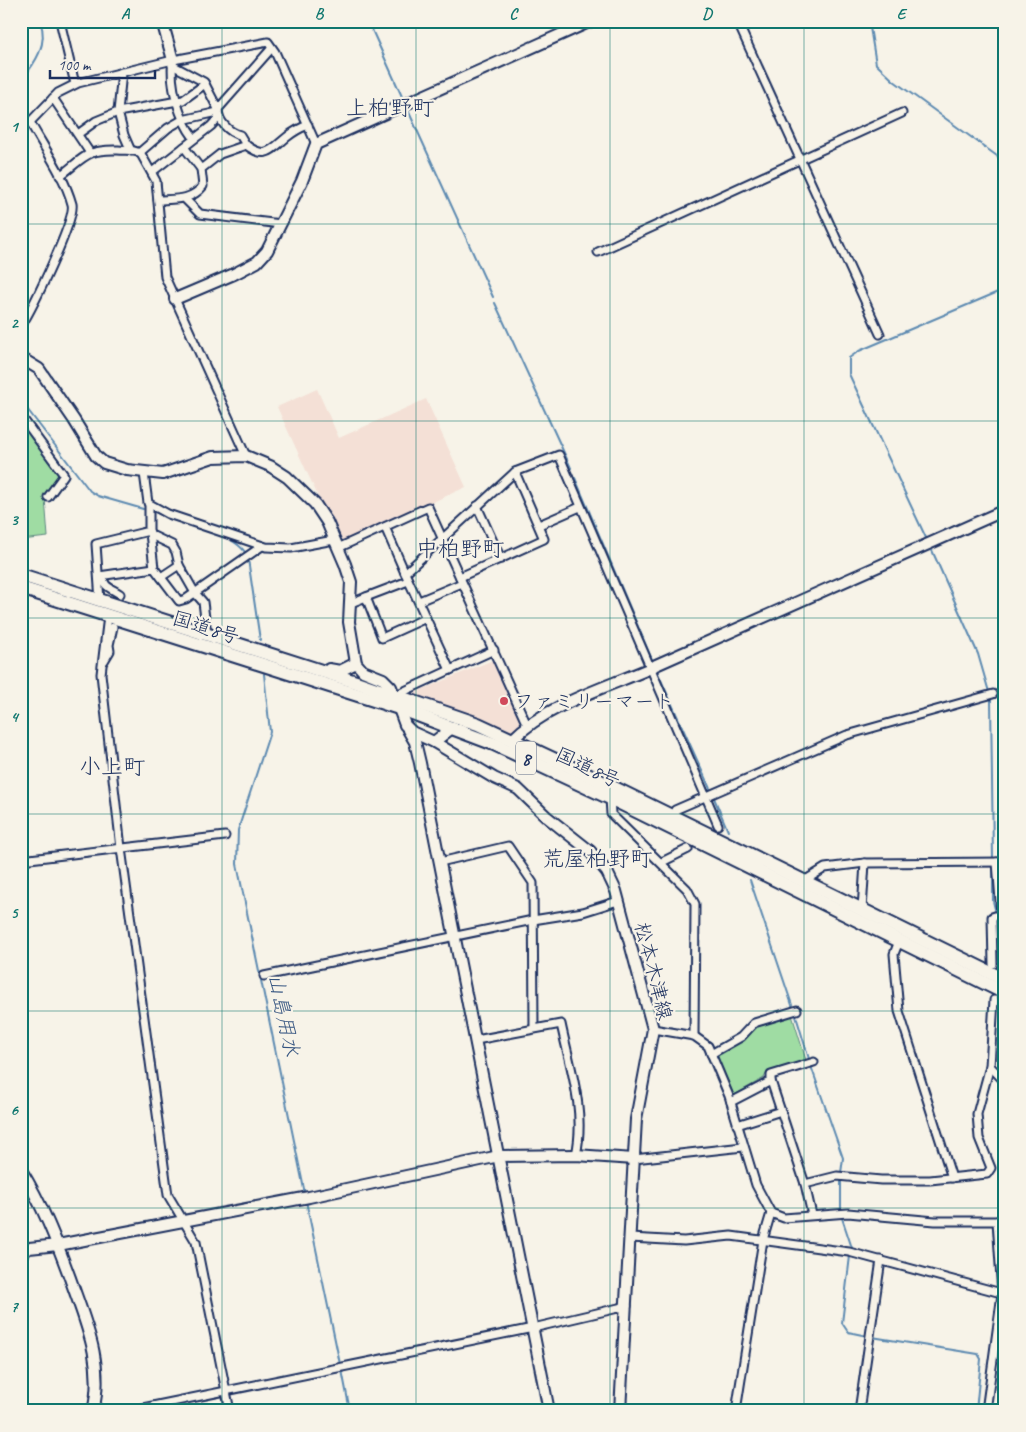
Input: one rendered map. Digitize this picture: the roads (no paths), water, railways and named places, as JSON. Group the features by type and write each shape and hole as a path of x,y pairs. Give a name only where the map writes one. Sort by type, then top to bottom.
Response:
{"highway":[{"name":"国道8号","path":"21,575 277,657 397,701 610,798 899,940 999,997"},
{"name":"国道8号","path":"21,588 110,621 478,724 513,739 1005,980"}],"street":[{"path":"60,21 76,84"},
{"path":"162,21 173,62 177,102 182,120 194,138"},
{"path":"316,144 591,21"},
{"path":"737,21 802,159 880,334"},
{"path":"30,122 53,98 76,84 122,72 268,42 271,49 275,52 316,144 302,181 281,224 267,251 257,262 175,299"},
{"path":"152,172 211,126 218,113 271,49"},
{"path":"173,62 205,84 218,113 232,133 242,137 246,144 254,151 264,153 273,150 294,132 308,125"},
{"path":"122,72 118,112 124,136 131,150"},
{"path":"78,134 96,121 118,112 183,100 205,84"},
{"path":"53,98 90,153"},
{"path":"139,153 168,128 182,120 218,113"},
{"path":"598,252 902,113"},
{"path":"21,121 30,122"},
{"path":"21,326 54,259 72,214 72,205 60,176 30,122"},
{"path":"201,169 220,154 246,144"},
{"path":"158,200 185,199 203,186 201,169 184,147"},
{"path":"60,176 90,153 100,149 131,150 139,153 152,172 156,181 165,277 246,456"},
{"path":"185,199 200,214 281,224"},
{"path":"21,358 39,369 96,456 104,462 127,470 163,474 214,457 246,456 270,466 287,477 301,490 315,504 336,544 351,582 349,622 356,664 363,671 383,679 397,701 405,725 415,742 549,1411"},
{"path":"21,416 64,475 48,497"},
{"path":"405,573 515,472 558,455 653,667 718,824"},
{"path":"419,602 500,559 544,539 515,472"},
{"path":"144,473 145,493 149,505 154,568 179,601 195,593 262,546"},
{"path":"149,505 168,514 262,546 291,548 336,544 386,527 428,507 527,725"},
{"path":"478,506 500,559"},
{"path":"539,525 580,507"},
{"path":"513,739 527,725 558,708 1005,510"},
{"path":"386,527 408,581 450,670"},
{"path":"120,594 107,587 103,582 96,544 150,532 172,545 176,552 179,566 195,593 204,602 207,634"},
{"path":"160,577 179,566"},
{"path":"101,576 154,568"},
{"path":"100,600 101,576"},
{"path":"351,603 408,581"},
{"path":"366,597 382,638 426,618"},
{"path":"110,621 101,674 121,848 168,1195 196,1242 230,1411"},
{"path":"102,664 110,651 110,621"},
{"path":"397,701 450,670 494,650"},
{"path":"277,657 294,658 340,671 356,664"},
{"path":"673,817 676,810 847,735 990,695"},
{"name":"松本木津線","path":"405,725 421,738 434,742 494,778 518,789 547,817 590,851 607,872 616,891 653,1030 638,1111 620,1411"},
{"path":"434,742 453,727"},
{"path":"610,798 611,814 662,862 687,889 695,904 694,1036"},
{"path":"21,860 225,836"},
{"path":"440,862 508,846 533,883 534,1028"},
{"path":"662,862 688,849"},
{"path":"804,881 825,868 865,863 997,862 993,964"},
{"path":"862,910 865,863"},
{"path":"264,976 533,920 583,912 618,902"},
{"path":"899,940 894,954 898,1011 952,1178"},
{"path":"805,1184 837,1176 881,1180 952,1178 987,1174 991,1168 979,1138 977,1114 990,1066 999,997"},
{"path":"711,1054 741,1037 754,1023 797,1010"},
{"path":"476,1040 561,1024 580,1114 580,1136 576,1155"},
{"path":"653,1030 694,1036 708,1046 731,1102 756,1185 771,1213 784,1218 848,1213 935,1221 1001,1221 1003,1294 986,1411"},
{"path":"812,1215 805,1184 771,1081 771,1075 814,1062"},
{"path":"990,1066 1005,1082"},
{"path":"731,1102 771,1081"},
{"path":"737,1125 781,1111"},
{"path":"21,1253 29,1248 58,1245 184,1221 499,1156 576,1155 634,1159 743,1147"},
{"path":"21,1170 32,1188 58,1245 92,1342 96,1379 93,1411"},
{"path":"736,1411 763,1240 771,1213"},
{"path":"630,1238 684,1241 731,1236 850,1252 1003,1294"},
{"path":"859,1411 881,1260"},
{"path":"128,1411 533,1328 627,1306"}],"waterway":[{"name":"山島用水","path":"21,81 36,60 42,45 43,38 40,21"},
{"path":"368,21 404,101"},
{"path":"869,21 876,64 894,81 997,156 1005,171"},
{"path":"407,108 493,297"},
{"path":"927,540 849,374 849,358 859,351 1005,289"},
{"path":"495,303 571,468"},
{"name":"山島用水","path":"21,401 90,491 98,496 143,509"},
{"path":"575,478 653,662"},
{"name":"山島用水","path":"155,512 162,515"},
{"name":"山島用水","path":"207,531 223,536 245,552"},
{"path":"931,548 978,654 991,699 993,859"},
{"name":"山島用水","path":"248,559 260,640"},
{"path":"656,669 711,791"},
{"name":"山島用水","path":"264,674 270,732 238,830 237,864 305,1194"},
{"path":"714,798 728,831"},
{"path":"993,864 993,901 996,913"},
{"path":"750,880 793,1008"},
{"path":"997,918 998,960"},
{"path":"796,1016 809,1059"},
{"path":"811,1066 843,1158 841,1173"},
{"path":"841,1178 841,1211"},
{"name":"山島用水","path":"306,1201 340,1364"},
{"path":"841,1215 852,1248"},
{"path":"850,1256 842,1323 848,1332 867,1336"},
{"path":"872,1337 978,1354 981,1359 976,1411"},
{"name":"山島用水","path":"342,1370 350,1411"}],"tunnel":[{"path":"688,849 718,825"}],"place":[{"name":"ファミリーマート","path":"504,701"}],"district":[{"name":"上柏野町","path":"390,107"},
{"name":"中柏野町","path":"460,548"},
{"name":"小上町","path":"112,766"},
{"name":"荒屋柏野町","path":"597,858"}]}
